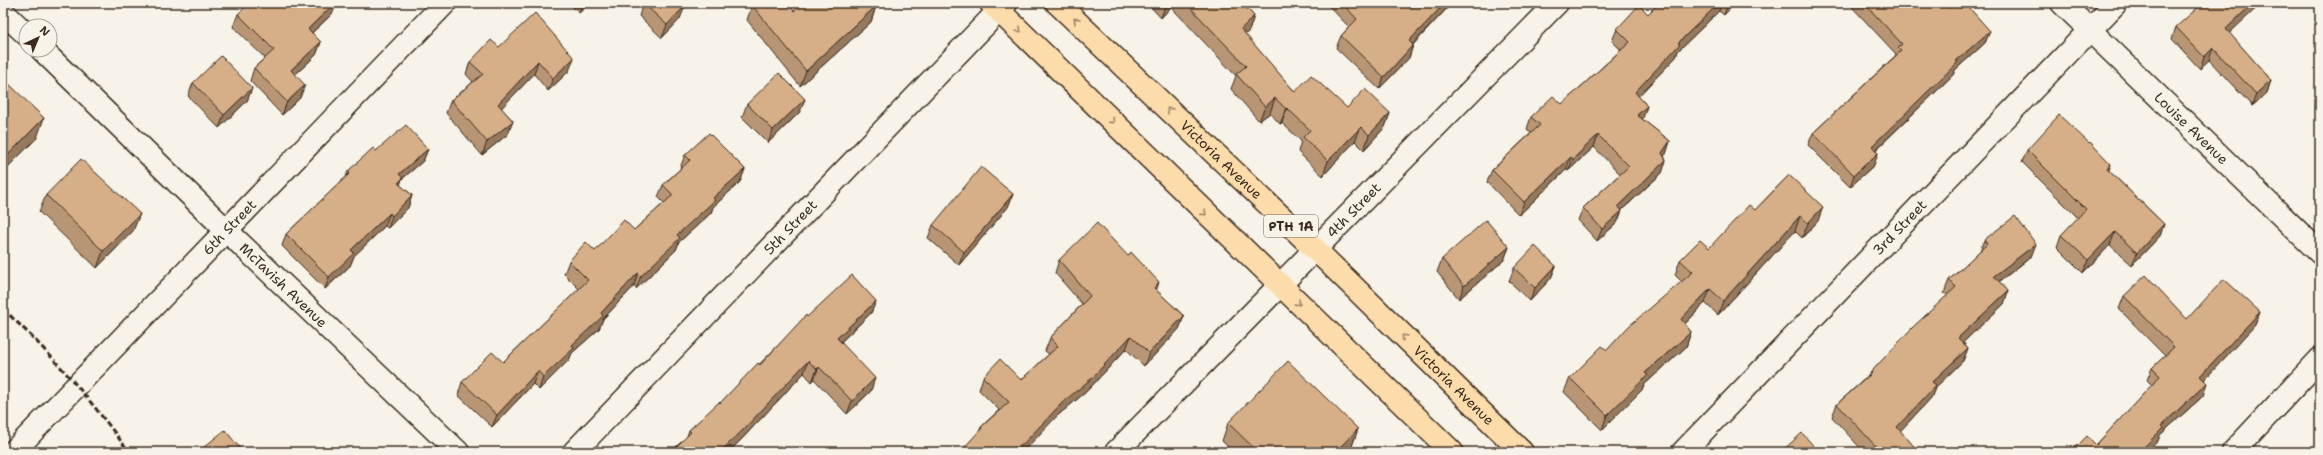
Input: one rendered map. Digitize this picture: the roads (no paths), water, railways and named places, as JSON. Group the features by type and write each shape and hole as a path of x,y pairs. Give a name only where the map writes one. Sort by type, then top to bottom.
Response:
{"main road":[{"name":"Victoria Avenue","path":"1057,3 1316,250 1522,452"},
{"path":"999,6 1279,285 1452,452"}],"street":[{"name":"6th Street","path":"13,452 445,3"},
{"name":"4th Street","path":"1116,452 1557,3"},
{"name":"Louise Avenue","path":"2062,3 2320,253"},
{"name":"3rd Street","path":"1683,452 2116,3"},
{"name":"5th Street","path":"574,452 999,6"},
{"path":"3,12 18,26"},
{"name":"McTavish Avenue","path":"50,58 227,231 458,452"},
{"path":"2233,452 2320,359"}],"railway":[{"path":"3,309 38,343 70,378 129,452"}]}
